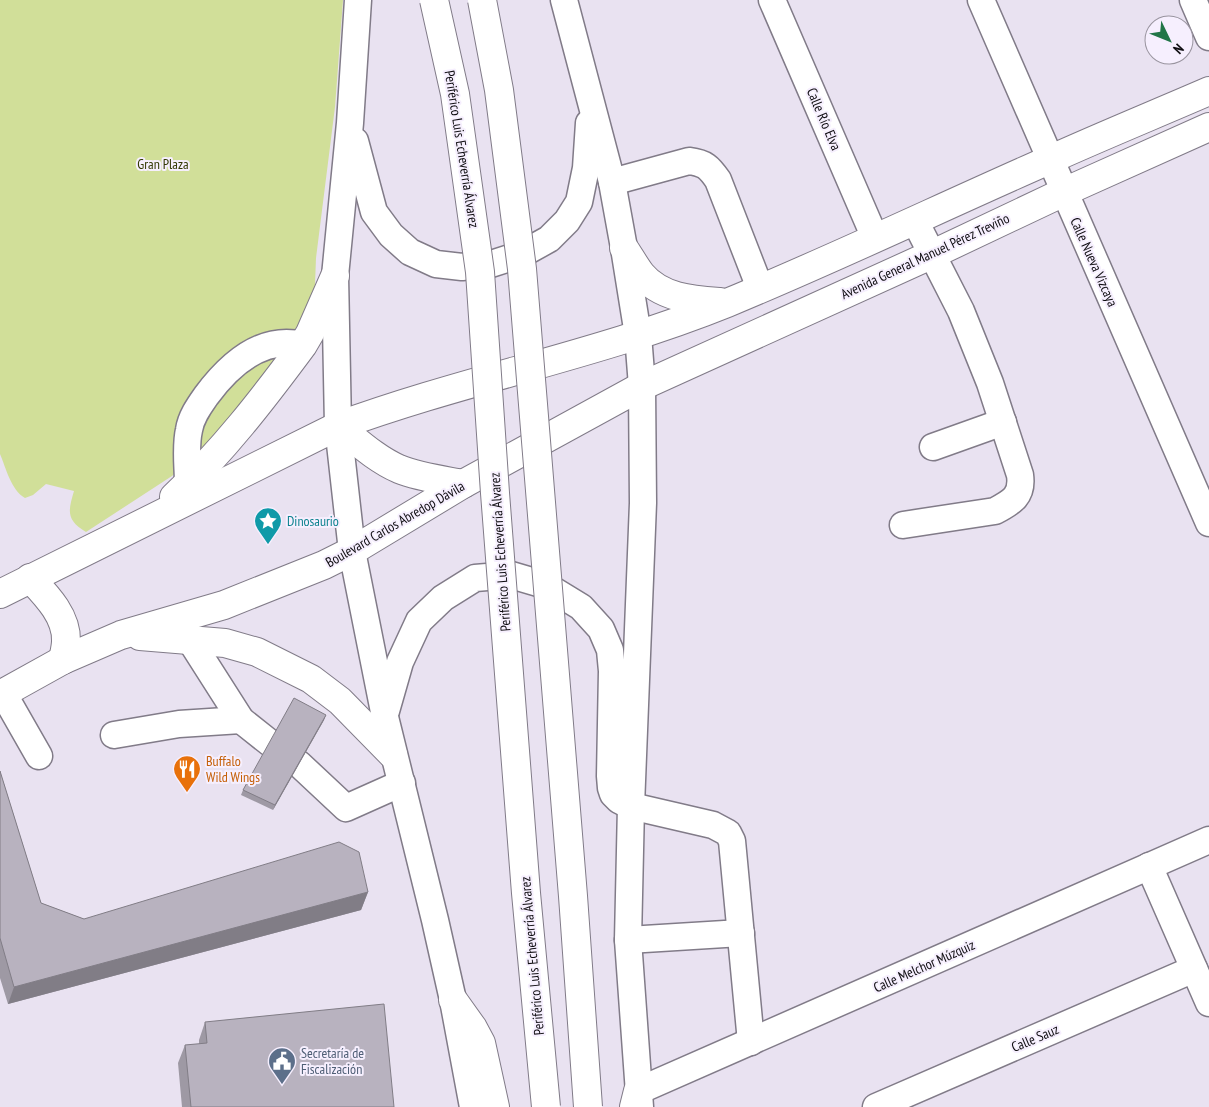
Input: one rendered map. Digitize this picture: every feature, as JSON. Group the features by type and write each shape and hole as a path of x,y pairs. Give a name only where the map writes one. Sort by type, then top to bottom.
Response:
{"main road":[{"name":"Periférico Luis Echeverría Álvarez","path":"434,0 455,94 480,272 526,893 546,1107"},
{"path":"482,0 499,90 522,269 573,896 588,1107"},
{"path":"0,594 338,426 390,407 638,335 727,303 915,221 1050,159 1209,91"},
{"name":"Avenida General Manuel Pérez Treviño","path":"642,386 1209,127"},
{"path":"624,248 641,274 651,284 665,292 698,301 727,303"},
{"path":"154,516 188,484 251,415 303,345 336,276"},
{"name":"Boulevard Carlos Abredop Dávila","path":"2,694 63,660 121,635 224,604 324,565 352,551 463,484 642,386"},
{"path":"338,426 369,451 398,468 416,475 463,484"},
{"path":"30,578 55,606 62,621 67,640 63,660"},
{"path":"121,635 225,643 257,652 312,679 340,701 393,755"},
{"path":"453,1000 481,1043 495,1107"}],"street":[{"path":"358,0 350,123 336,276 338,426 352,551 393,755 402,783 435,920 453,1000 473,1107"},
{"path":"564,0 612,182 638,335 642,386 643,503 631,806 628,940 637,1102"},
{"name":"Calle Río Elva","path":"772,0 875,238"},
{"name":"Calle Nueva Vizcaya","path":"981,0 1209,523"},
{"path":"1193,0 1209,37"},
{"path":"350,123 374,212 391,235 410,252 436,264 462,267 491,264 522,254 549,239 566,221 579,202 586,168 590,99"},
{"path":"612,182 690,161 701,163 710,168 718,180 760,288"},
{"path":"903,525 995,511 1008,504 1017,496 1021,485 1020,475 990,383 961,311 915,221"},
{"path":"188,484 189,430 196,410 218,379 233,364 257,350 274,344 290,342 303,345"},
{"path":"932,447 1003,422"},
{"path":"385,717 400,662 420,621 443,598 475,578 510,575 545,585 582,607 601,629 610,650 612,671 611,782 613,794 619,800 631,806 713,825 728,833 732,841 751,1042"},
{"path":"190,640 242,720 270,743"},
{"path":"2,694 39,756"},
{"path":"114,735 179,724 242,720"},
{"path":"299,764 346,808 402,783"},
{"name":"Calle Melchor Múzquiz","path":"637,1102 751,1042 1209,840"},
{"path":"1149,866 1209,1003"},
{"path":"628,940 741,933"},
{"name":"Calle Sauz","path":"876,1107 1194,969"}],"green space":[{"name":"Gran Plaza","path":"0,0 343,0 335,107 316,258 315,285 306,314 284,359 205,446 172,476 86,532 79,528 70,514 74,491 46,484 33,495 25,498 16,490 0,454"}],"building":[{"path":"294,698 326,715 275,805 243,790"},
{"path":"0,771 41,903 84,919 339,842 359,852 368,892 14,987 0,938"},
{"name":"Secretaría de Fiscalización","path":"384,1004 394,1107 191,1107 185,1045 207,1043 205,1022"}],"place":[{"name":"Dinosaurio","path":"268,545"},
{"name":"Buffalo Wild Wings","path":"187,793"},
{"name":"Secretaría de Fiscalización","path":"282,1085"}]}
